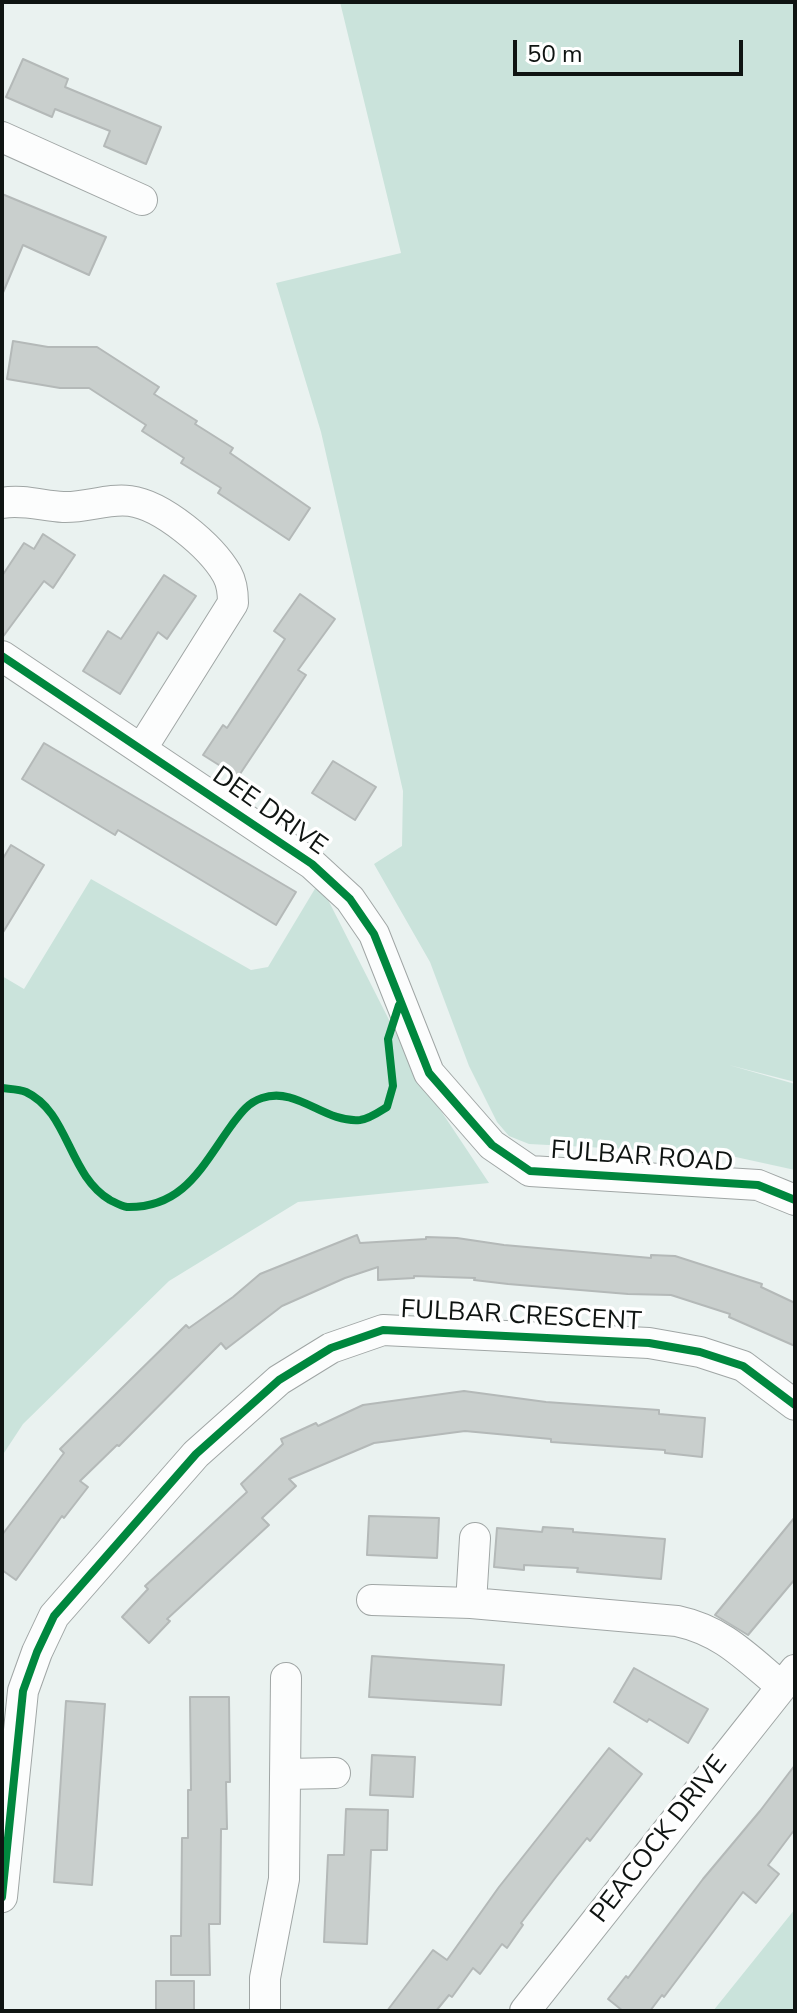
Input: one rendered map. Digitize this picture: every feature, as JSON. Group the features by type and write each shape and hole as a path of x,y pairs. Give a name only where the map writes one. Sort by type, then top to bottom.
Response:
{"street":[{"path":"2,137 142,200"},
{"path":"4,495 69,507 113,500 153,507 196,540 227,574 233,603 142,748"},
{"name":"DEE DRIVE","path":"2,656 312,864 350,899 374,934 429,1073 492,1145"},
{"name":"FULBAR ROAD","path":"492,1145 530,1171 758,1185 795,1200"},
{"name":"FULBAR CRESCENT","path":"2,1897 23,1691 54,1616 196,1454 279,1380 308,1361 351,1339 383,1330 649,1343 700,1352 743,1366 795,1405"},
{"path":"471,1603 475,1538"},
{"path":"372,1600 471,1603 631,1616 699,1626 788,1678"},
{"path":"265,2011 265,1978 284,1879 286,1678"},
{"name":"PEACOCK DRIVE","path":"525,2011 788,1678"},
{"path":"286,1774 335,1773"}],"green space":[{"path":"340,2 795,2 795,1082 729,1065 795,1084 795,1170 722,1154 529,1144 509,1136 497,1122 469,1066 430,962 374,864 402,846 403,791 321,432 276,283 401,253"},
{"path":"91,879 251,970 268,967 319,882 417,1075 489,1183 298,1202 169,1281 23,1424 2,1456 2,976 24,989"},
{"path":"795,1909 795,2011 713,2011"}],"building":[{"path":"23,59 68,79 65,87 161,127 146,164 104,146 110,131 55,109 52,117 6,97"},
{"path":"2,194 106,237 89,275 23,245 2,295"},
{"path":"13,341 48,347 97,347 159,387 154,394 197,421 195,424 233,448 230,453 310,508 289,540 218,493 221,488 181,463 184,458 142,431 146,425 89,388 60,388 7,379"},
{"path":"43,534 75,555 53,588 44,581 2,638 2,576 24,543 34,549"},
{"path":"164,575 196,596 167,639 158,632 120,694 83,671 108,631 121,639"},
{"path":"300,594 335,619 298,670 306,675 238,777 203,755 223,725 227,728 285,639 274,631"},
{"path":"44,743 296,892 276,925 118,830 115,835 22,779"},
{"path":"333,761 376,787 355,820 312,793"},
{"path":"11,845 44,865 2,934 2,860"},
{"path":"357,1235 360,1243 426,1237 457,1238 651,1258 651,1255 675,1256 762,1284 761,1287 795,1303 795,1346 729,1317 730,1314 671,1295 508,1284 475,1278 414,1276 378,1280 378,1267 282,1306 226,1349 221,1343 80,1481 88,1487 64,1518 62,1516 16,1580 2,1570 2,1535 64,1453 60,1449 186,1325 189,1328 260,1274"},
{"path":"464,1391 546,1402 659,1410 659,1414 705,1418 702,1457 665,1453 665,1450 551,1442 551,1439 465,1431 374,1443 289,1479 296,1486 262,1518 269,1525 167,1619 170,1621 149,1643 122,1617 148,1589 145,1586 247,1492 241,1484 283,1444 281,1439 363,1405"},
{"path":"369,1516 439,1518 437,1558 367,1555"},
{"path":"795,1517 795,1579 748,1635 715,1615"},
{"path":"543,1527 665,1539 661,1579 577,1572 578,1568 524,1565 524,1570 494,1567 497,1528 542,1532"},
{"path":"372,1656 504,1665 501,1705 369,1697"},
{"path":"634,1668 708,1709 688,1743 614,1702"},
{"path":"190,1697 229,1697 227,1829 221,1829 220,1924 209,1924 210,1975 171,1975 171,1936 181,1936 182,1838 188,1838"},
{"path":"66,1701 105,1704 92,1885 54,1882"},
{"path":"609,1748 642,1774 590,1841 587,1838 556,1877 521,1923 523,1925 507,1948 502,1944 480,1974 473,1968 452,1997 449,1995 436,2011 387,2011 433,1950 447,1960 499,1887"},
{"path":"372,1755 415,1757 413,1797 370,1795"},
{"path":"795,1765 795,1829 768,1865 779,1874 756,1903 743,1892 664,1997 662,1995 650,2011 623,2011 608,1999 626,1976 628,1978"},
{"path":"346,1809 388,1810 387,1850 371,1850 367,1944 324,1942 328,1855 344,1855"},
{"path":"156,1981 194,1981 194,2011 156,2011"}],"cycle path":[{"path":"2,656 312,864 350,899 374,934 429,1073 492,1145 530,1171 758,1185 795,1200"},
{"path":"2,1088 23,1091 40,1101 96,1189 123,1206 147,1205 163,1200 190,1182 241,1113 257,1100 287,1097 334,1116 360,1120 387,1107 393,1086 388,1039 399,1005"},
{"path":"2,1897 23,1691 54,1616 196,1454 279,1380 331,1348 383,1330 649,1343 700,1352 743,1366 795,1405"}]}
